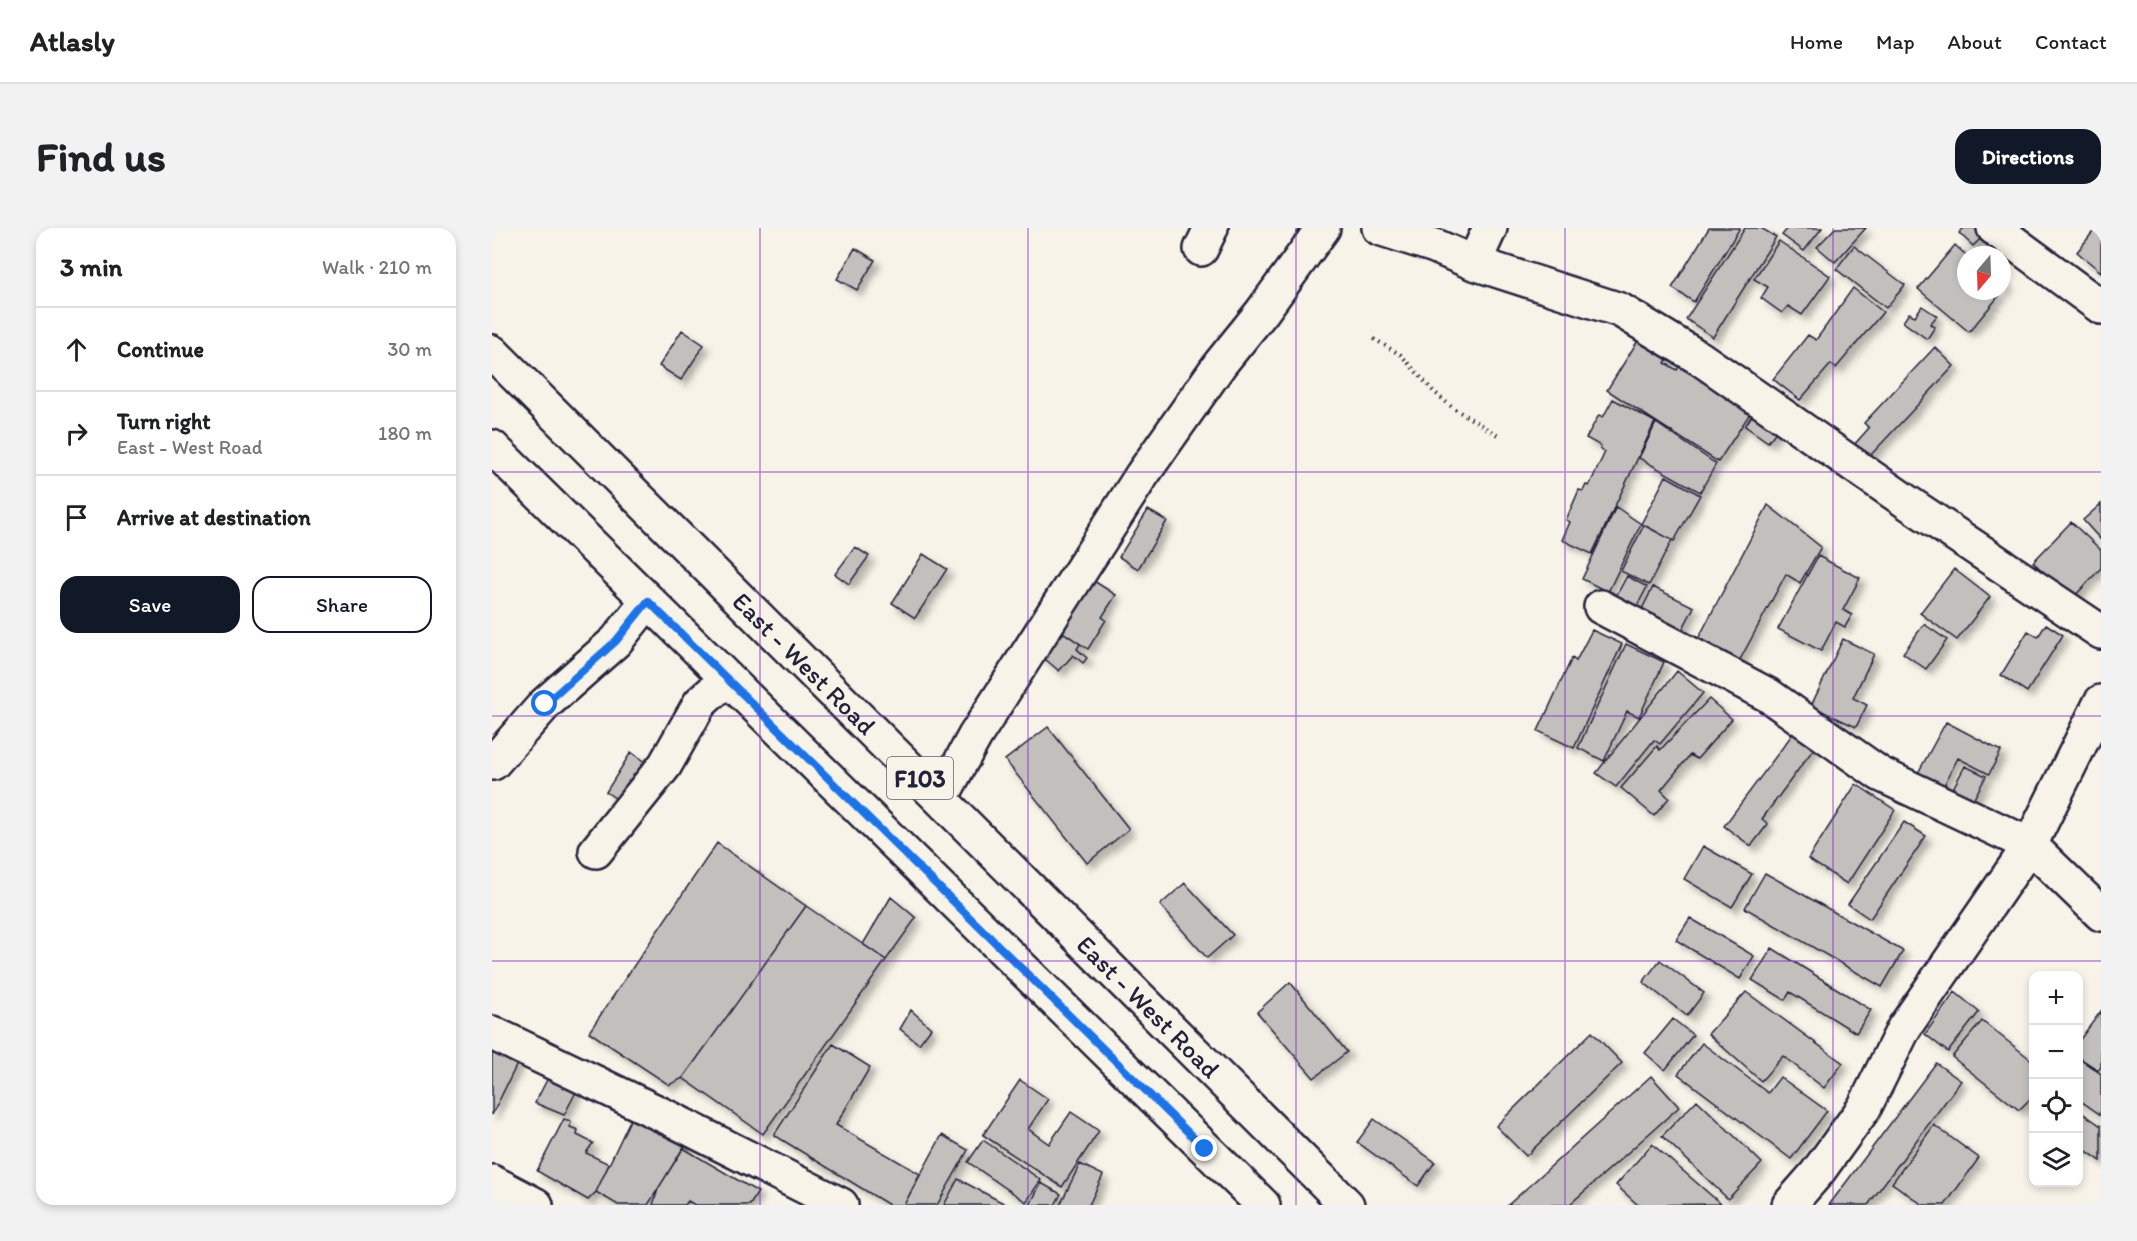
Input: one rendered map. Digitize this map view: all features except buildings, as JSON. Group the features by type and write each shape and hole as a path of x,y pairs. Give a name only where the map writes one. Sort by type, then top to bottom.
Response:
{"street":[{"path":"941,798 975,736 1142,475 1220,364 1262,312 1323,228"},
{"path":"1379,228 1435,246 1474,263 1620,310 1701,359 1907,502 2101,632"},
{"path":"1474,263 1490,228"},
{"path":"1994,228 2101,307"},
{"name":"East - West Road","path":"492,352 1347,1205"},
{"name":"F103","path":"492,447 1263,1205"},
{"path":"493,763 545,704 616,641 648,601"},
{"path":"1601,607 1768,695 1880,774 2030,845 2101,914"},
{"path":"596,851 665,765 700,703 727,678"},
{"path":"1789,1205 1817,1173 1864,1108 1904,1028 2030,845 2101,702"},
{"path":"492,1033 671,1119 841,1205"},
{"path":"492,1182 536,1205"}],"path":[{"path":"1374,339 1401,356 1433,391 1453,408 1499,436"}],"route":[{"path":"545,704 616,641 648,601 1205,1149"}]}
